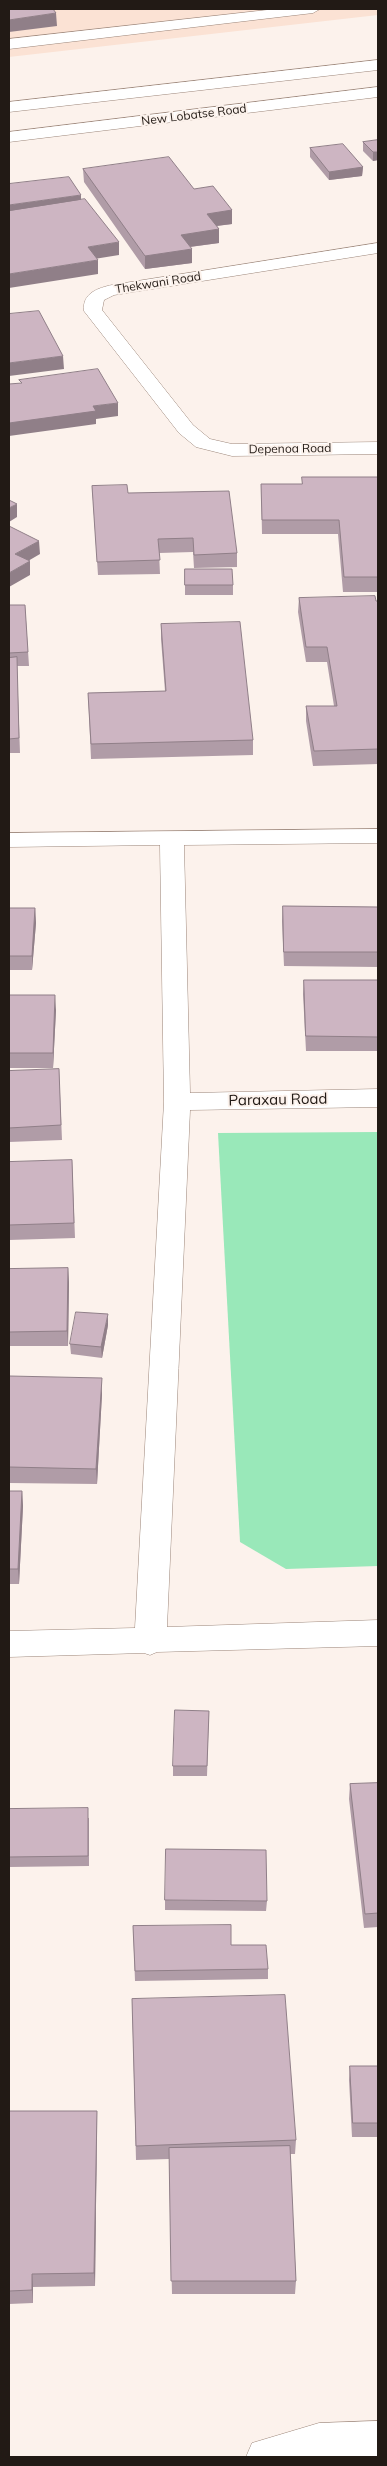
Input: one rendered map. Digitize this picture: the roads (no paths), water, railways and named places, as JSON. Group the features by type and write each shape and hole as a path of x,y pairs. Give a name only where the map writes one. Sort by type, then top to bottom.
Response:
{"street":[{"path":"9,44 313,9"},
{"path":"9,107 378,65"},
{"name":"New Lobatse Road","path":"9,137 378,92"},
{"name":"Thekwani Road","path":"203,444 186,429 94,311 92,305 94,299 100,294 112,290 378,248"},
{"name":"Depenoa Road","path":"203,444 232,450 378,448"},
{"path":"9,840 378,836"},
{"path":"150,1642 177,1102 172,838"},
{"name":"Paraxau Road","path":"177,1102 378,1098"},
{"path":"9,1644 150,1642 378,1633"},
{"path":"266,2457 320,2443 378,2441"}]}
